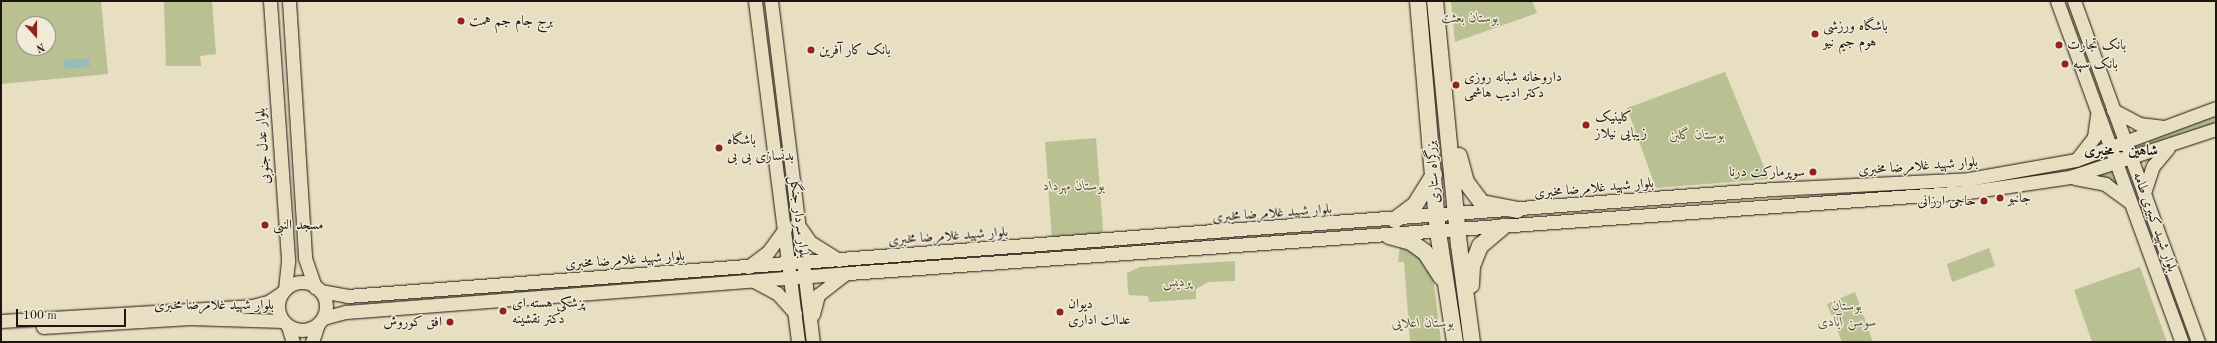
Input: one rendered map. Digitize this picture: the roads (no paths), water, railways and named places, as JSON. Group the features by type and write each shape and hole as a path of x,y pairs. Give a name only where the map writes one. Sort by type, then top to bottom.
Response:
{"highway":[{"name":"بزرگراه ستاری","path":"1418,1 1438,232 1455,342"},
{"name":"بزرگراه ستاری","path":"1435,1 1457,223 1472,335"},
{"path":"1449,134 1456,145 1466,182 1476,198 1492,207 1517,210"},
{"path":"1395,220 1415,205 1434,174"},
{"path":"1472,335 1475,254 1486,239 1503,227"},
{"path":"1389,236 1411,242 1425,252 1448,291"}],"main road":[{"name":"بلوار عدل جنوبی","path":"270,1 288,261 283,291"},
{"path":"289,1 291,69 305,258 326,304 312,342"},
{"name":"بلوار سردار جنگل","path":"755,1 790,278 796,313 797,340"},
{"name":"بلوار سردار جنگل","path":"771,1 813,342"},
{"name":"بلوار شهید کبیری طامه","path":"2057,1 2182,342"},
{"name":"بلوار شهید کبیری طامه","path":"2074,1 2198,342"},
{"path":"274,70 291,69"},
{"name":"بلوار شهید غلامرضا مخبری","path":"320,321 346,312 849,273 1438,232 1457,223 1517,210 1774,189 1969,179 2076,160 2216,108"},
{"path":"2113,110 2140,124 2163,127"},
{"path":"2076,160 2092,140 2098,113"},
{"name":"بلوار شهید غلامرضا مخبری","path":"318,289 347,296 1437,216 1457,223 1503,227 1968,192 2070,177 2131,160 2216,130"},
{"path":"2144,193 2153,166 2170,147"},
{"path":"2070,177 2105,184 2130,202"},
{"path":"800,228 810,242 841,260"},
{"path":"748,267 768,252 785,229"},
{"path":"810,321 818,295 849,273"},
{"path":"754,281 777,293 796,313"},
{"path":"293,342 278,310 283,291 297,283 318,289"},
{"name":"بلوار شهید غلامرضا مخبری","path":"1,321 68,320 190,314 252,306 268,302 283,291"},
{"name":"بلوار شهید غلامرضا مخبری","path":"190,314 285,324"},
{"name":"بلوار شهید غلامرضا مخبری","path":"1,330 68,320"},
{"path":"285,324 303,330 320,321"}],"water":[{"path":"89,58 90,67 64,69 63,60"}],"place":[{"name":"برج جام جم همت","path":"461,21"},
{"name":"باشگاه ورزشی هوم جیم نیو","path":"1815,34"},
{"name":"بانک تجارت","path":"2059,45"},
{"name":"بانک کار آفرین","path":"811,50"},
{"name":"بانک سپه","path":"2065,64"},
{"name":"داروخانه شبانه روزی دکتر ادیب هاشمی","path":"1456,85"},
{"name":"کلینیک زیبایی نیلاز","path":"1586,125"},
{"name":"باشگاه بدنسازی بی بی","path":"719,148"},
{"name":"سوپرمارکت درنا","path":"1813,172"},
{"name":"جانبو","path":"2000,198"},
{"name":"حاجی ارزانی","path":"1984,201"},
{"name":"مسجد النبی","path":"265,225"},
{"name":"پزشکی هسته ای دکتر نقشینه","path":"503,311"},
{"name":"دیوان عدالت اداری","path":"1060,312"},
{"name":"افق کوروش","path":"450,322"}],"district":[{"name":"شاهین - مخبری","path":"2121,152"}],"park label":[{"name":"بوستان بعثت","path":"1470,18"},
{"name":"بوستان گلبن","path":"1697,135"},
{"name":"بوستان مهرداد","path":"1074,186"},
{"name":"پردیس","path":"1177,282"},
{"name":"بوستان سوسن آبادی","path":"1847,314"},
{"name":"بوستان اعلایی","path":"1423,323"}]}
